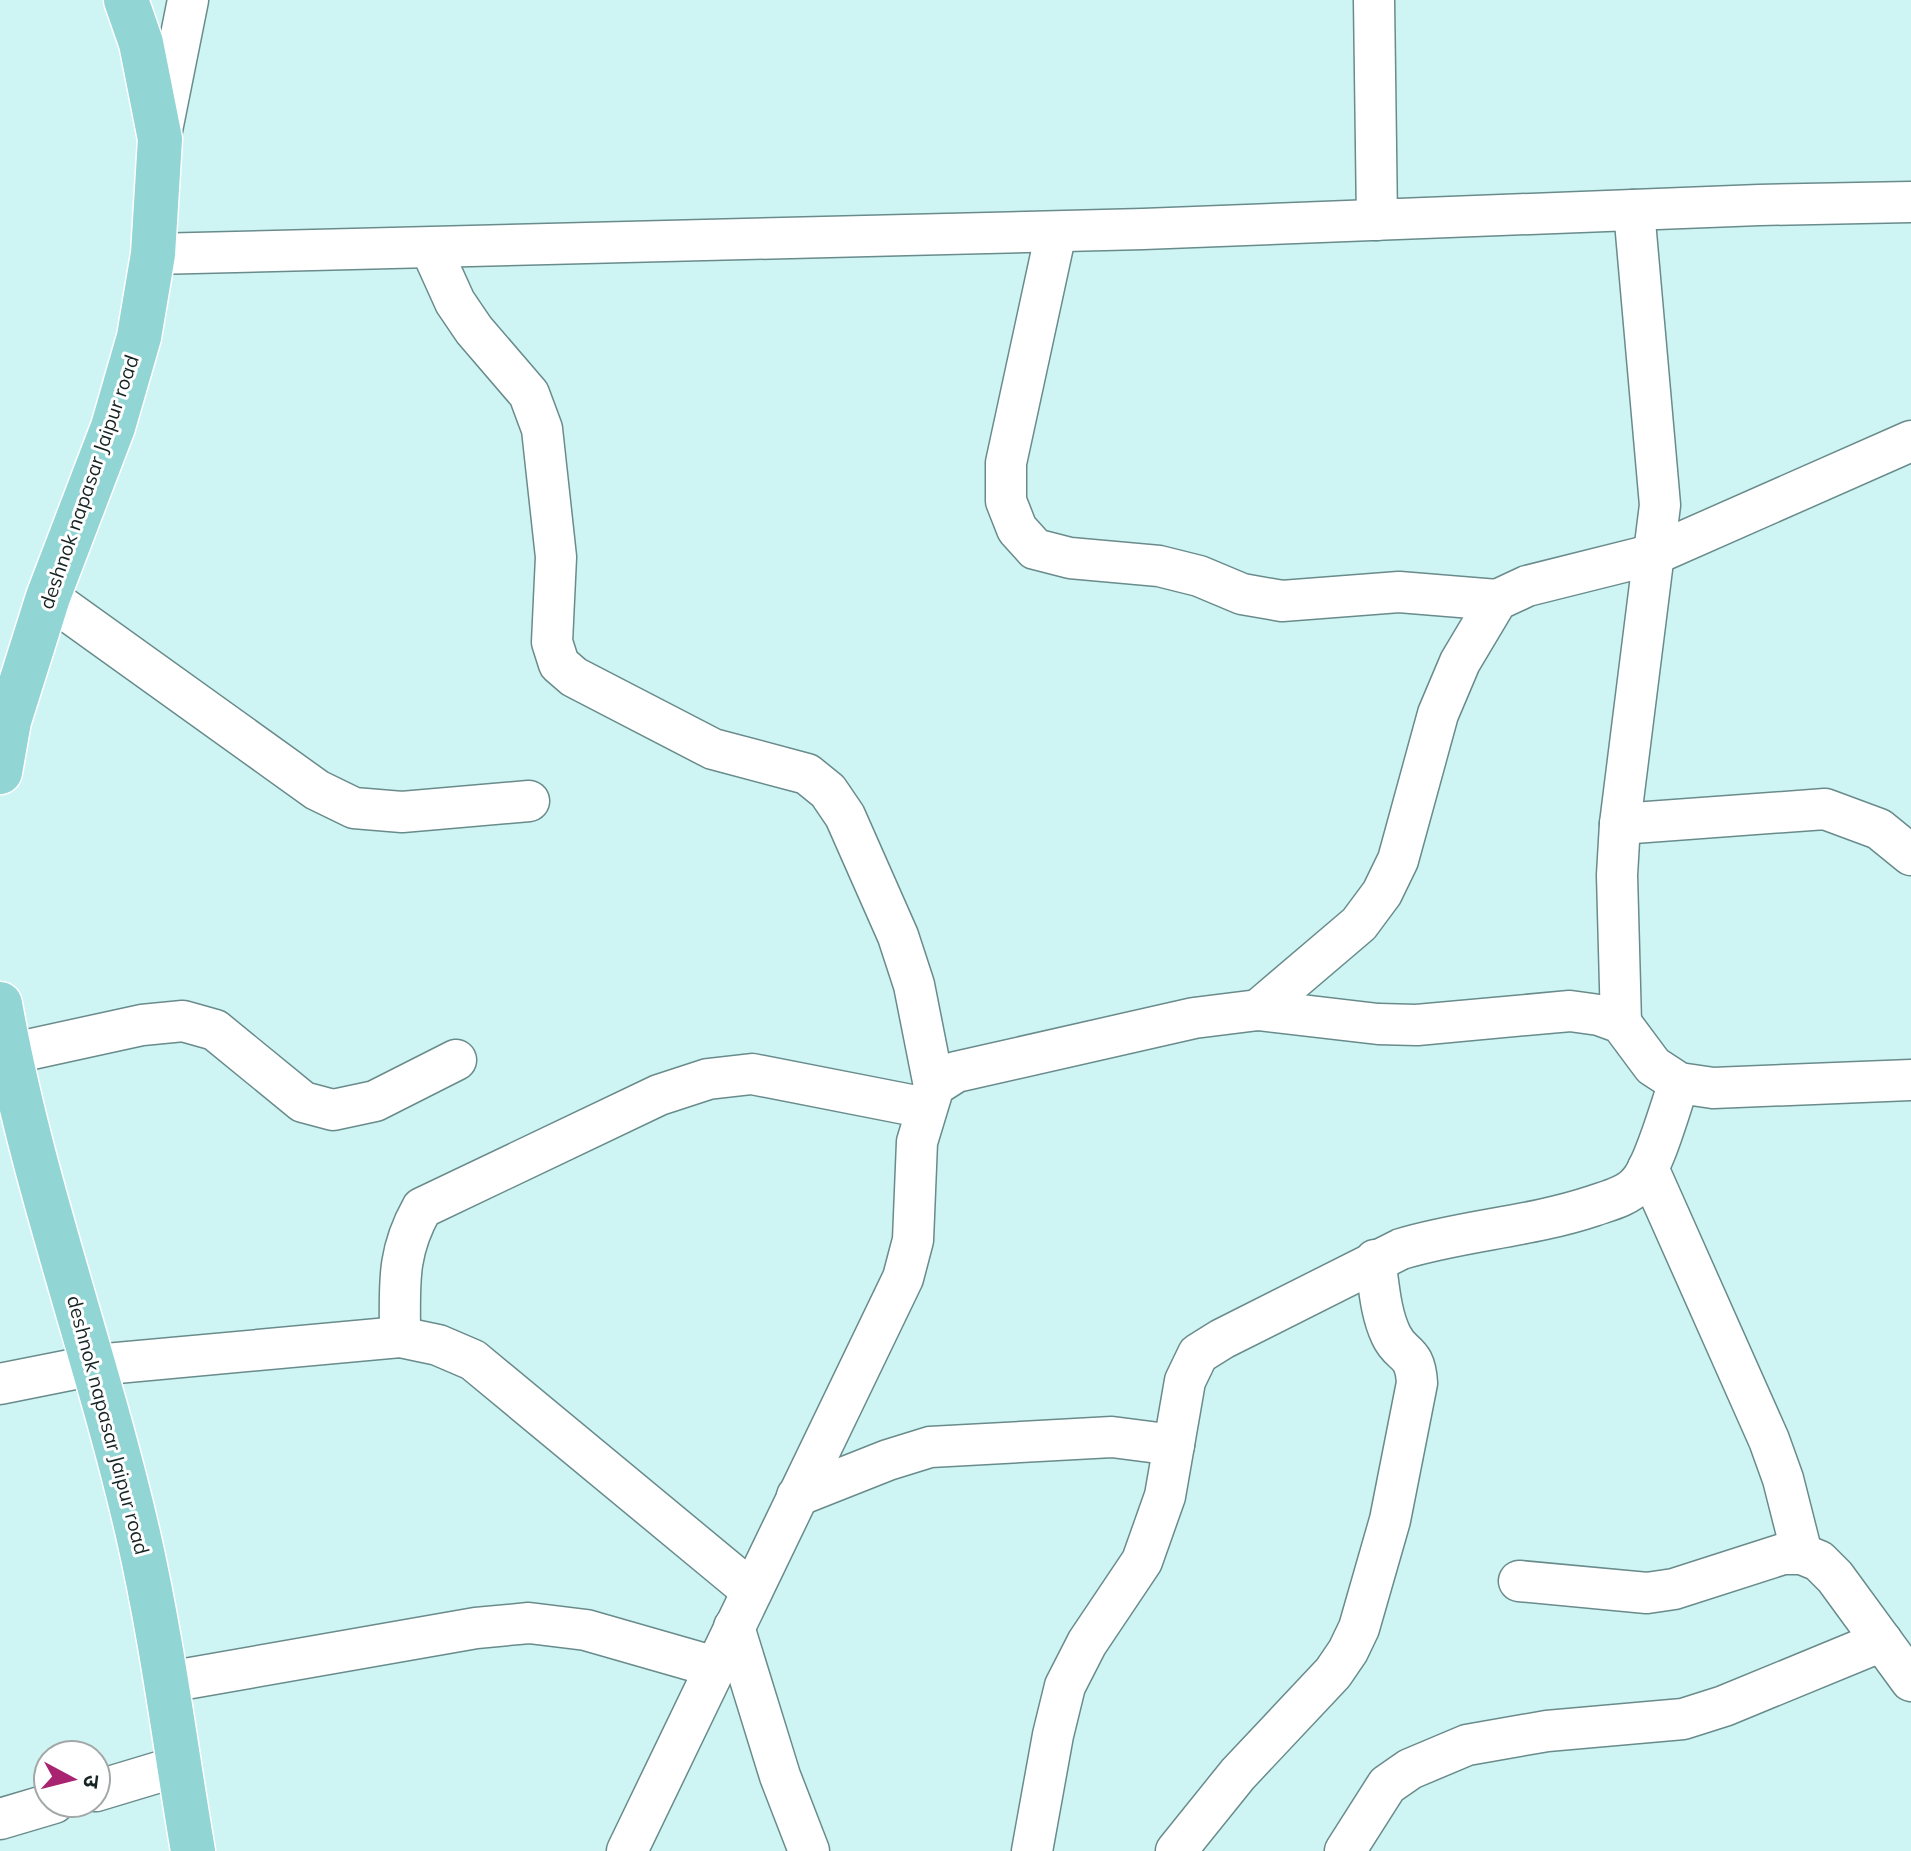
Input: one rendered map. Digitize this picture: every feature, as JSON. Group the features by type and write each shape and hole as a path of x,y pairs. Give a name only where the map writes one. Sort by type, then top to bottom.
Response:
{"main road":[{"name":"deshnok napasar Jaipur road","path":"0,772 4,720 113,427 139,337 153,254 160,139 141,43 126,0"},
{"name":"deshnok napasar Jaipur road","path":"0,1004 4,1056 95,1365 138,1534 168,1682 193,1851"}],"street":[{"path":"160,139 188,0"},
{"path":"1374,0 1377,220"},
{"path":"153,254 1056,232 1911,202"},
{"path":"1621,1023 1617,875 1620,824 1660,505 1634,210"},
{"path":"1056,232 1006,463 1006,501 1017,529 1035,549 1070,558 1159,566 1199,576 1242,594 1282,601 1399,592 1497,600 1527,586 1655,554 1911,441"},
{"path":"431,249 455,302 474,330 529,394 542,429 556,557 552,642 559,664 574,677 713,749 807,774 828,791 845,816 898,936 914,985 930,1097 917,1142 913,1240 903,1278 627,1851"},
{"path":"48,597 317,790 354,808 402,812 529,801"},
{"path":"1258,1010 1359,924 1382,893 1398,860 1438,714 1460,662 1497,600"},
{"path":"1620,824 1825,809 1879,829 1911,855"},
{"path":"930,1097 956,1072 1194,1018 1258,1010 1378,1024 1417,1025 1570,1011 1599,1015 1621,1023 1653,1066 1679,1083 1713,1088 1911,1080"},
{"path":"4,1056 142,1025 183,1021 215,1030 303,1102 333,1110 375,1101 456,1060"},
{"path":"400,1337 400,1267 408,1232 422,1208 659,1095 708,1079 752,1074 930,1097"},
{"path":"1032,1851 1065,1686 1087,1643 1142,1561 1165,1496 1185,1381 1198,1354 1375,1260 1431,1240 1546,1221 1616,1198 1637,1185 1648,1168 1679,1083"},
{"path":"1648,1168 1769,1440 1783,1479 1802,1554"},
{"path":"1176,1851 1238,1774 1333,1673 1359,1628 1390,1520 1417,1383 1416,1368 1408,1354 1393,1340 1387,1326 1375,1260"},
{"path":"0,1384 95,1365 400,1337 438,1345 473,1360 752,1591"},
{"path":"797,1496 930,1447 1112,1437 1174,1445"},
{"path":"1519,1581 1647,1593 1674,1589 1783,1554 1802,1554 1819,1561 1835,1577 1911,1681"},
{"path":"168,1682 476,1628 529,1623 586,1630 715,1667"},
{"path":"734,1627 780,1776 809,1851"},
{"path":"1345,1851 1387,1785 1410,1769 1467,1745 1547,1731 1683,1719 1724,1706 1882,1641"},
{"path":"112,1786 179,1766"},
{"path":"0,1819 32,1810"}]}
